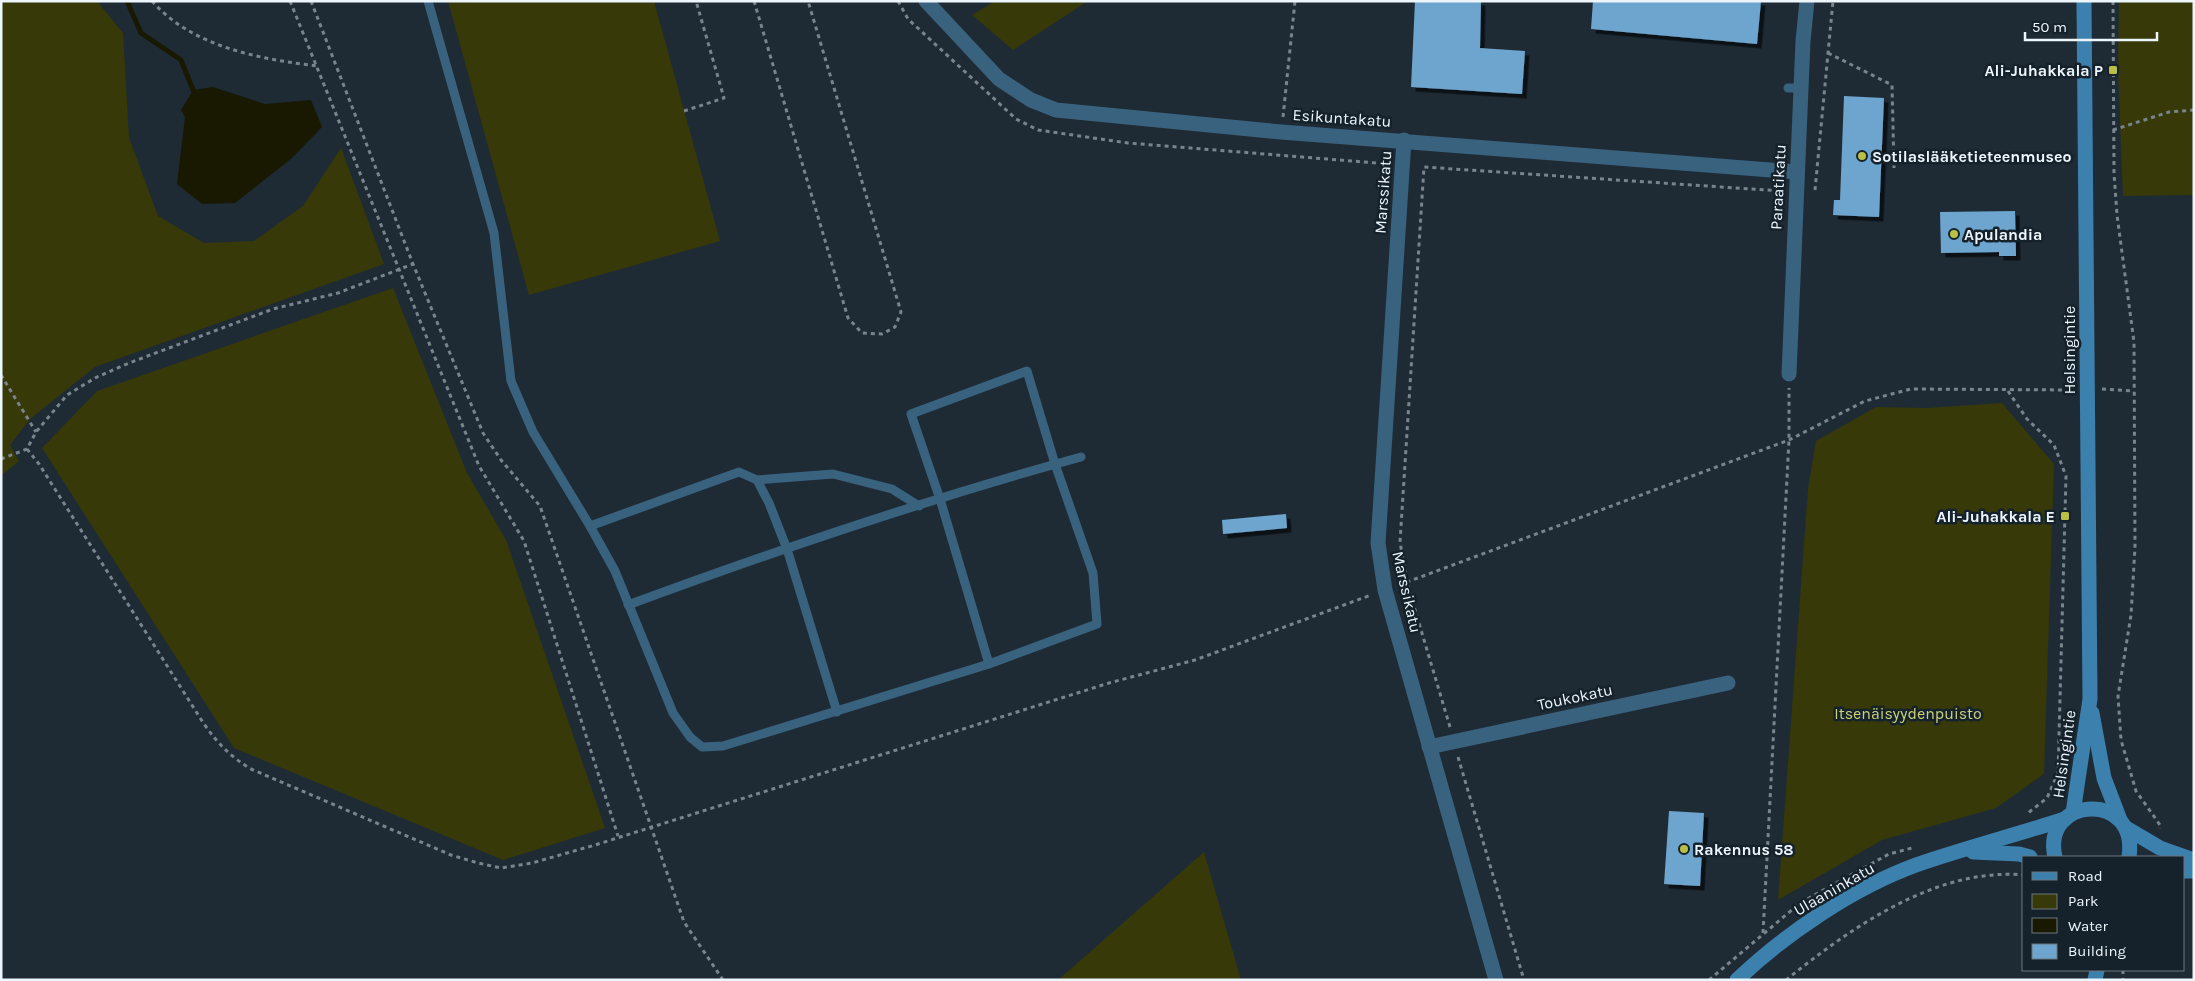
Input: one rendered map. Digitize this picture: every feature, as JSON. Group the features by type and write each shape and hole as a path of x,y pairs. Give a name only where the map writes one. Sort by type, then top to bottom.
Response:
{"main road":[{"name":"Helsingintie","path":"2084,1 2090,699 2104,778 2129,838 2129,856"},
{"name":"Helsingintie","path":"2055,856 2055,836 2069,816 2090,699"},
{"name":"Ulaaninkatu","path":"1741,978 1800,928 1860,891 1914,866 2020,834 2093,808 2112,814 2123,824 2160,848 2183,856"},
{"name":"Ulaaninkatu","path":"1962,851 2024,856"}],"street":[{"name":"Esikuntakatu","path":"926,1 930,8 999,79 1031,100 1056,110 1281,132 1404,140 1796,172"},
{"name":"Paraatikatu","path":"1789,374 1796,192 1794,88 1807,1"},
{"name":"Marssikatu","path":"1404,140 1378,543 1385,590 1496,980"},
{"name":"Toukokatu","path":"1430,747 1728,683"}],"lane":[{"path":"428,1 494,233 511,381 533,432 615,571 673,713 690,737 702,747 723,746 989,664 1097,624 1093,574 1055,464 1028,371 911,414 940,499 989,664"},
{"path":"628,605 787,549 940,499 1081,457"},
{"path":"590,526 739,472 756,480 833,474 892,489 919,506"},
{"path":"756,480 769,503 787,549 837,712"}],"path":[{"path":"152,1 166,17 196,35 230,49 282,62 317,66"},
{"path":"290,1 479,466 524,541 618,836"},
{"path":"312,1 413,264 483,433 501,460 540,506 684,922 723,980"},
{"path":"684,111 724,98 696,1"},
{"path":"754,1 848,318 862,333 882,334 895,327 901,312 808,1"},
{"path":"1279,155 1294,1"},
{"path":"1524,980 1407,583 1400,542 1424,167 1814,194 1833,1"},
{"path":"2113,1 2113,130 2117,215 2134,342 2134,567 2131,616 2118,696 2121,740 2136,791 2160,824 2160,848"},
{"path":"1828,53 1892,85 1894,168"},
{"path":"2113,130 2169,112 2194,110"},
{"path":"1,459 27,449 36,432 67,395 95,378 129,363 273,309 338,293 413,264"},
{"path":"1763,933 1789,440 1789,374"},
{"path":"1,375 36,432"},
{"path":"2097,389 2134,391"},
{"path":"2008,390 2027,419 2054,445 2066,476 2058,773 2047,798 2021,818 2020,834"},
{"path":"1786,980 1840,939 1920,894 1954,881 2022,875"}],"green space":[{"path":"1,1 97,1 123,33 129,138 158,216 204,243 254,241 303,206 341,148 384,264 95,367 30,419 10,445 19,461 1,476"},
{"path":"448,1 654,1 720,241 529,295"},
{"path":"995,1 1088,1 1013,50 972,15"},
{"path":"2119,1 2194,1 2194,195 2123,196 2118,69"},
{"path":"393,288 467,473 506,540 605,828 503,860 234,748 42,448 97,391"},
{"name":"Itsenäisyydenpuisto","path":"2002,403 2054,464 2044,774 1996,808 1882,840 1778,900 1808,489 1816,441 1876,407 1927,408"},
{"path":"1204,852 1241,980 1058,980"}],"water":[{"path":"213,87 265,104 311,100 322,127 292,158 235,203 202,204 177,184 185,117 181,110 193,90"}],"building":[{"path":"1415,1 1481,1 1480,48 1525,51 1522,94 1411,87"},
{"path":"1593,1 1761,1 1757,44 1591,29"},
{"path":"1844,96 1884,98 1879,217 1833,215 1834,200 1840,200"},
{"path":"2015,211 2016,256 1999,256 1999,252 1941,253 1940,212"},
{"path":"1286,514 1287,528 1223,534 1222,520"},
{"name":"Rakennus 58","path":"1669,811 1704,813 1700,886 1664,884"}],"waterway":[{"path":"127,1 141,33 181,60 193,90"}],"place":[{"name":"Ali-Juhakkala P","path":"2113,70"},
{"name":"Sotilaslääketieteenmuseo","path":"1862,156"},
{"name":"Apulandia","path":"1954,234"},
{"name":"Ali-Juhakkala E","path":"2065,516"},
{"name":"Rakennus 58","path":"1684,849"}]}
